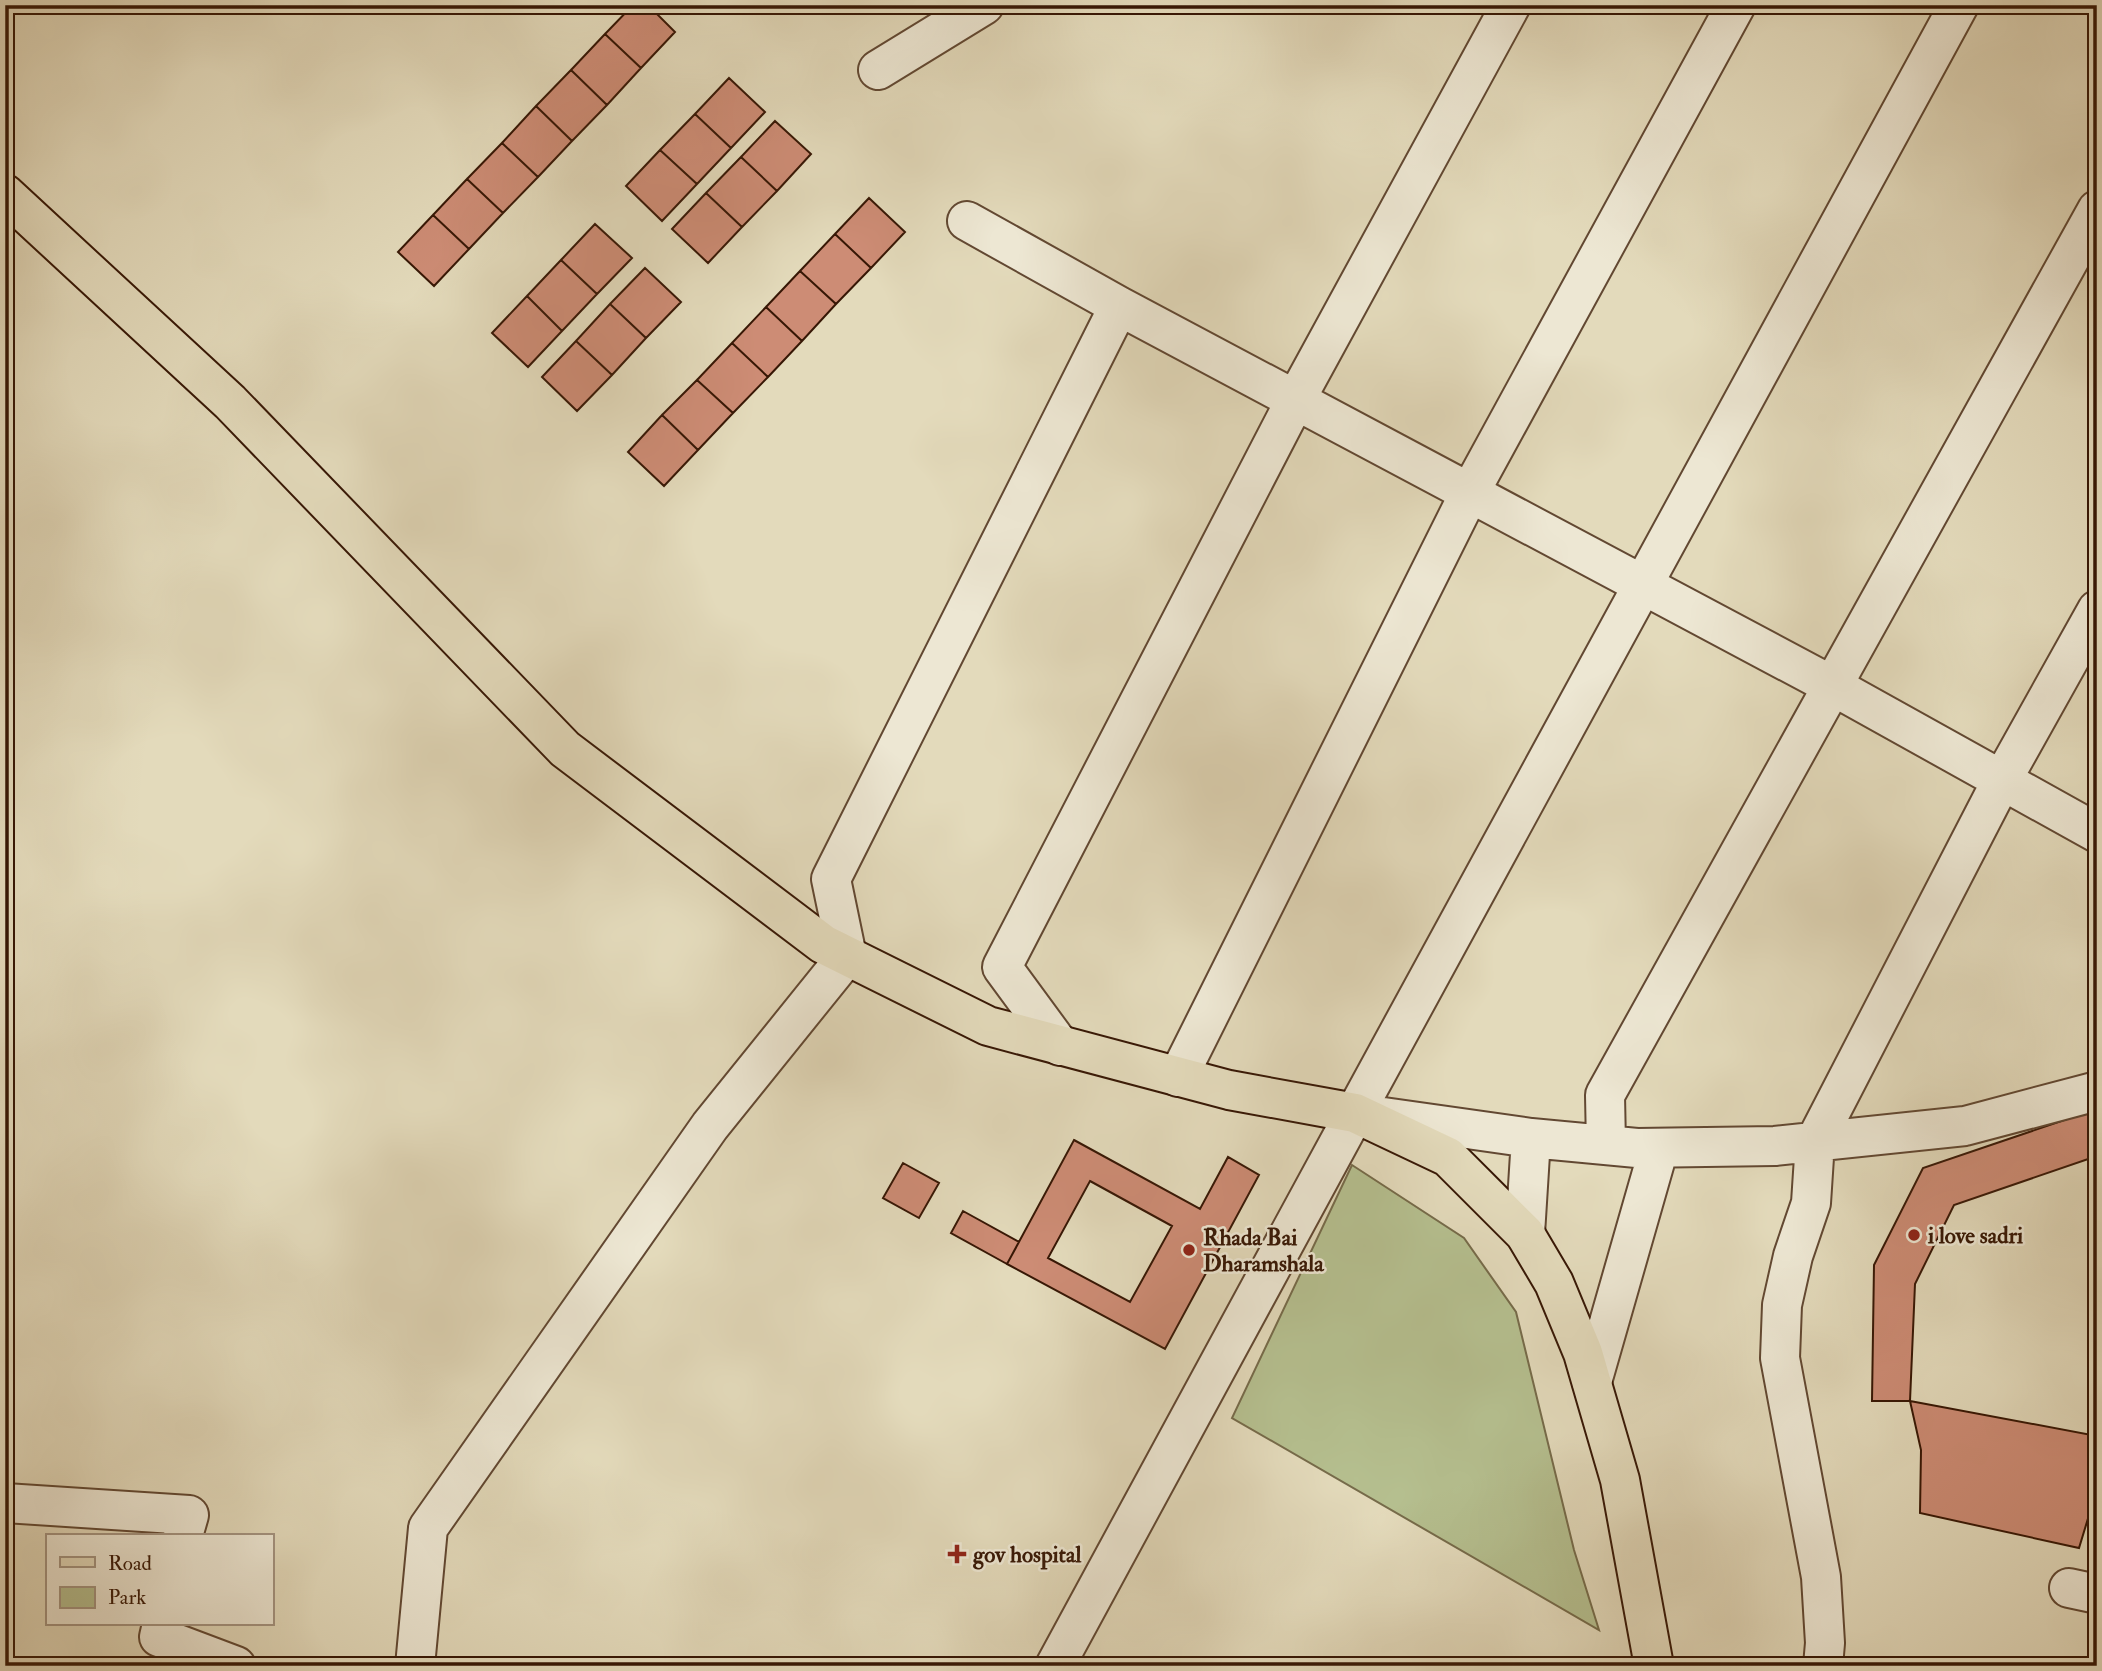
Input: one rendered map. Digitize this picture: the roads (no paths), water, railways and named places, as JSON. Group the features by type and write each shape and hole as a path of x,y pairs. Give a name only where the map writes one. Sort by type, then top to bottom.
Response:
{"main road":[{"path":"5,194 230,402 565,749 823,944 988,1026 1178,1077 1295,1104 1355,1113 1448,1157 1525,1234 1554,1283 1583,1353 1620,1480 1654,1666"}],"street":[{"path":"878,69 984,5"},
{"path":"1060,1046 1002,967 1296,399 1511,5"},
{"path":"1178,1077 1470,492 1736,5"},
{"path":"1055,1666 1959,5"},
{"path":"1606,1145 1605,1095 2097,210"},
{"path":"967,221 1119,306 1831,685 2097,833"},
{"path":"415,1666 428,1528 710,1126 847,956 831,879 1119,306"},
{"path":"1823,1666 1825,1643 1821,1577 1780,1358 1782,1305 1793,1256 1811,1203 1815,1142 2002,780 2097,610"},
{"path":"1355,1113 1531,1138 1606,1145 1659,1148 1775,1146 1965,1126 2097,1091"},
{"path":"1525,1234 1531,1138"},
{"path":"1592,1382 1659,1148"},
{"path":"5,1503 189,1515 184,1534"},
{"path":"157,1642 236,1666"}],"place":[{"name":"i love sadri","path":"1914,1235"},
{"name":"Rhada Bai Dharamshala","path":"1189,1250"},
{"name":"gov hospital","path":"957,1554"}]}
